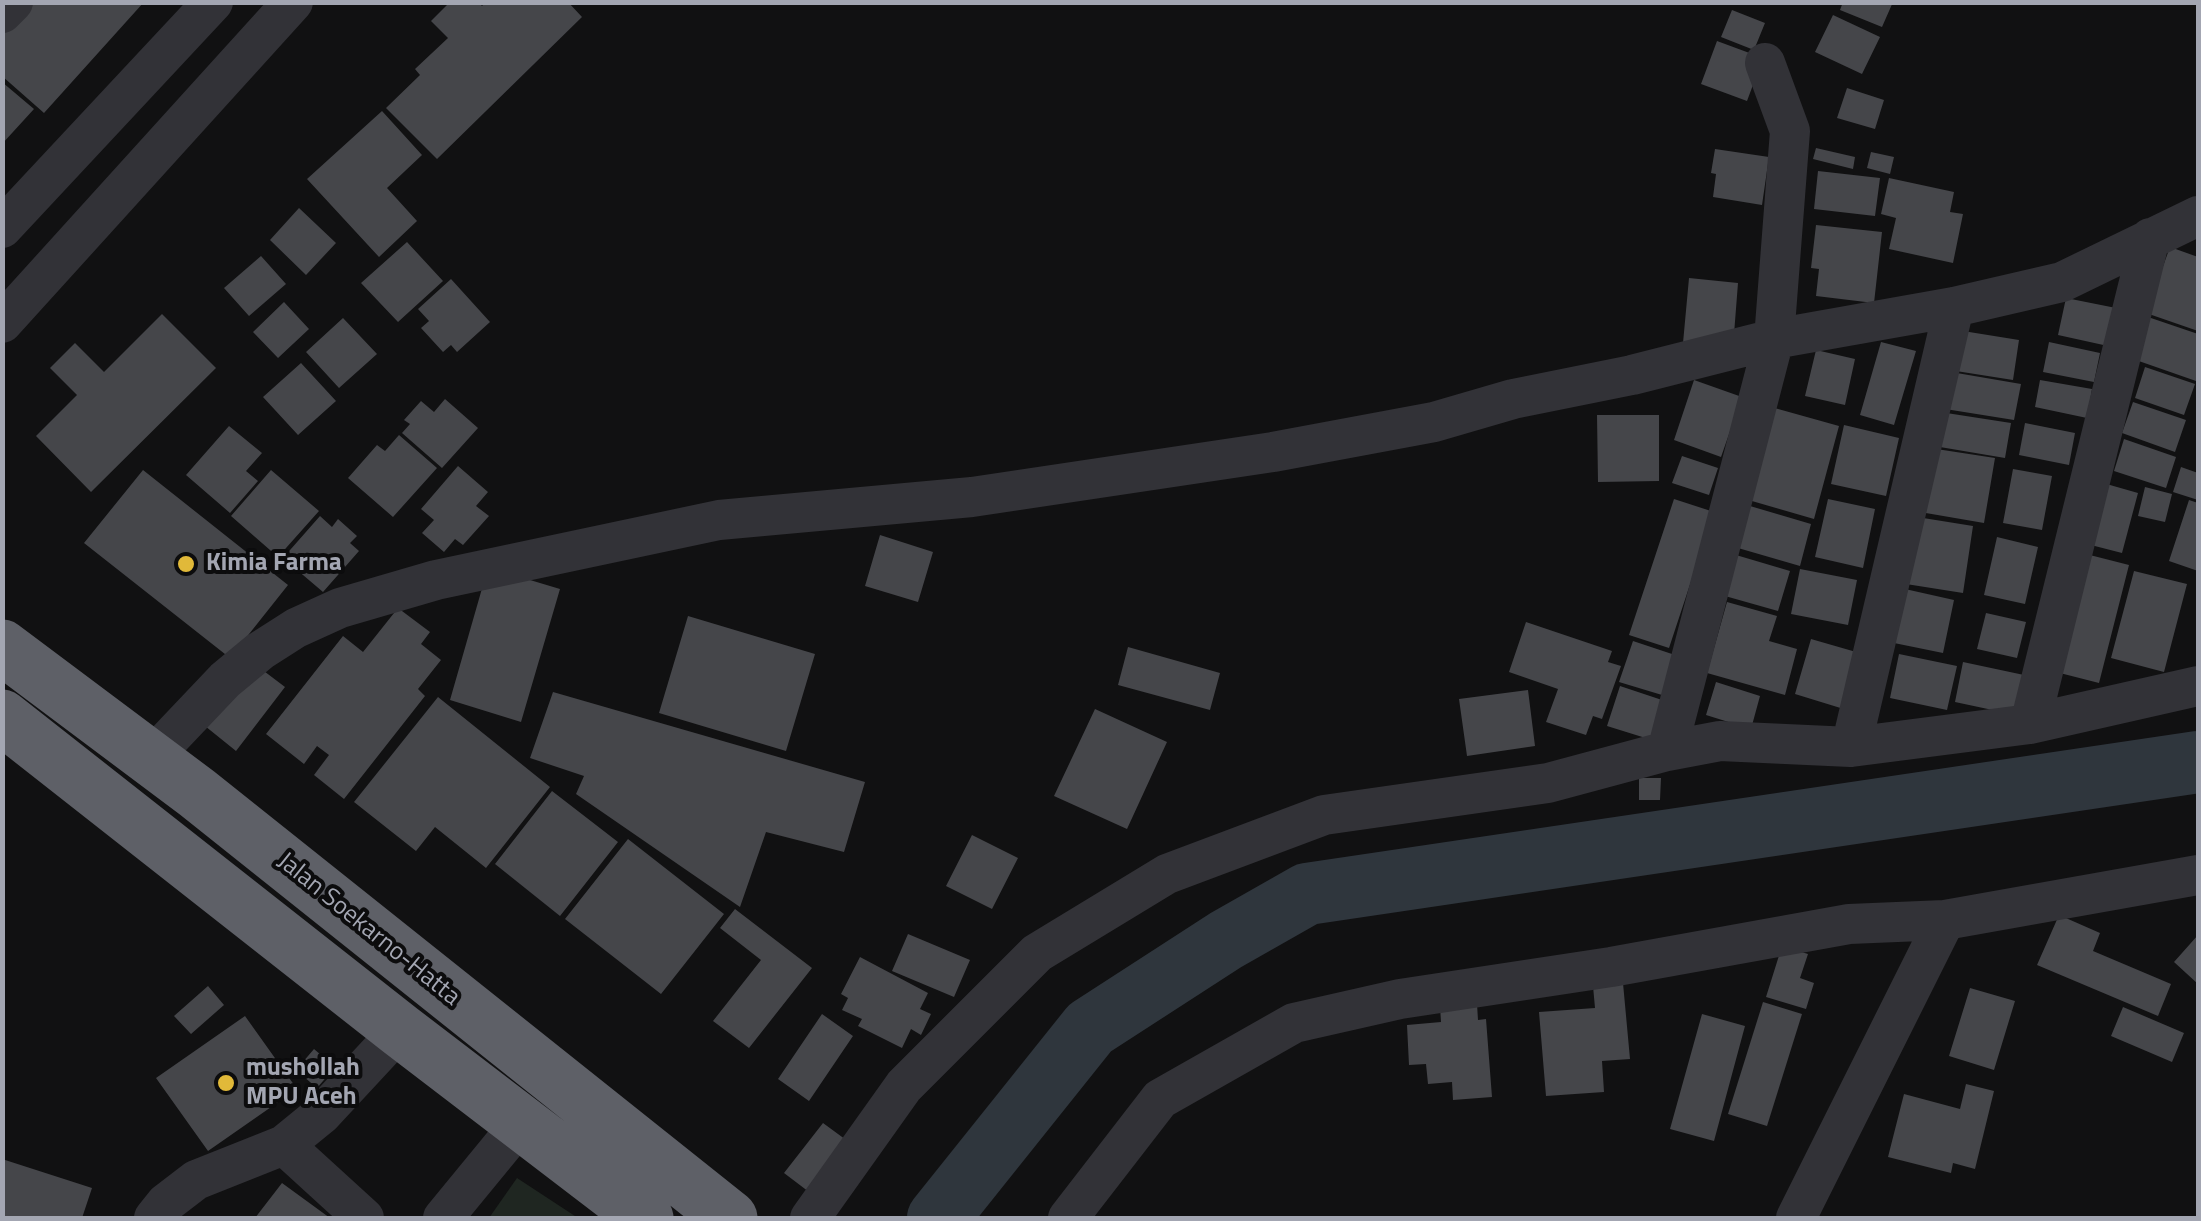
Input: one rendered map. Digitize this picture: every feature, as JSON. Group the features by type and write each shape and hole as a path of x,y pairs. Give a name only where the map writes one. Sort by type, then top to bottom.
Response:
{"highway":[{"name":"Jalan Soekarno-Hatta","path":"2,647 196,793 730,1218"},
{"path":"2,717 646,1218"},
{"path":"164,842 196,793"}],"street":[{"path":"2,13 13,2"},
{"path":"2,228 212,2"},
{"path":"2,323 293,2"},
{"path":"1667,750 1774,339 1790,131 1765,63"},
{"path":"150,760 225,680 296,628 340,608 436,580 719,520 972,497 1272,452 1434,422 1513,399 1632,375 1774,339 1954,307 2062,282 2198,216"},
{"path":"2030,724 2150,238"},
{"path":"1851,747 1954,307"},
{"path":"810,1218 904,1086 1037,953 1167,874 1324,816 1548,783 1667,750 1720,741 1851,747 2030,724 2196,678"},
{"path":"1068,1218 1160,1099 1294,1023 1400,999 1610,967 1849,924 1945,920 2198,876"},
{"path":"1796,1218 1945,920"},
{"path":"154,1218 166,1203 196,1180 284,1144 322,1114 400,1030"},
{"path":"443,1218 521,1123"},
{"path":"284,1144 364,1218"}],"shaded area":[{"path":"517,1178 578,1218 489,1218"}],"building":[{"path":"31,2 144,2 44,113 2,76 2,34"},
{"path":"450,2 478,2 482,6 486,2 568,2 582,17 437,159 386,108 420,75 415,69 448,38 431,21"},
{"path":"1843,2 1893,2 1882,27 1840,10"},
{"path":"1732,10 1765,23 1754,50 1721,37"},
{"path":"1833,15 1880,37 1862,74 1815,52"},
{"path":"1717,41 1763,58 1747,101 1701,84"},
{"path":"2,82 34,109 2,144"},
{"path":"1847,88 1884,100 1875,129 1837,118"},
{"path":"382,111 422,155 387,188 417,221 379,257 307,179"},
{"path":"1816,148 1855,157 1853,169 1813,159"},
{"path":"1715,149 1769,157 1762,205 1713,197"},
{"path":"1871,152 1894,157 1890,174 1867,168"},
{"path":"1818,171 1880,178 1875,216 1814,209"},
{"path":"1889,178 1954,192 1950,212 1963,214 1953,263 1889,249 1896,218 1881,214"},
{"path":"299,208 336,243 306,275 270,240"},
{"path":"1816,225 1882,232 1874,303 1816,296 1819,269 1811,268"},
{"path":"407,242 443,281 398,322 361,283"},
{"path":"2170,247 2198,257 2198,331 2146,313"},
{"path":"261,256 286,284 249,316 224,288"},
{"path":"1689,278 1738,283 1733,347 1683,343"},
{"path":"451,279 490,322 457,352 451,345 443,352 421,328 429,321 418,309"},
{"path":"2066,298 2116,308 2108,346 2058,335"},
{"path":"284,302 309,329 278,358 253,332"},
{"path":"162,314 216,368 91,492 36,436 77,395 50,368 75,343 104,372"},
{"path":"2148,317 2198,334 2196,381 2133,359"},
{"path":"343,318 377,354 339,388 306,352"},
{"path":"1963,331 2019,340 2013,380 1956,371"},
{"path":"1881,342 1916,351 1894,425 1860,415"},
{"path":"2049,342 2100,353 2094,382 2043,372"},
{"path":"1816,350 1855,359 1845,405 1805,396"},
{"path":"301,363 336,401 298,435 263,397"},
{"path":"2145,367 2195,384 2184,415 2135,398"},
{"path":"1945,371 2021,384 2014,420 1939,408"},
{"path":"1694,380 1742,397 1721,457 1674,440"},
{"path":"2040,380 2092,389 2087,418 2035,407"},
{"path":"445,399 478,428 442,468 402,433 410,424 404,420 421,401 434,412"},
{"path":"2133,402 2186,420 2175,452 2122,433"},
{"path":"1771,407 1839,426 1814,519 1745,499"},
{"path":"1940,412 2011,423 2005,458 1934,446"},
{"path":"1597,415 1659,415 1659,481 1598,482"},
{"path":"2025,423 2075,433 2069,465 2019,455"},
{"path":"1844,425 1899,438 1886,496 1831,484"},
{"path":"229,426 262,453 246,471 258,481 230,513 186,475"},
{"path":"399,435 437,468 393,517 348,478 377,445 385,451"},
{"path":"2124,439 2176,457 2166,488 2114,471"},
{"path":"1930,448 1995,458 1984,523 1920,512"},
{"path":"1682,456 1718,468 1709,495 1672,483"},
{"path":"458,466 488,492 476,506 489,516 463,545 455,539 444,552 422,533 434,520 421,509"},
{"path":"2181,467 2198,473 2198,500 2173,492"},
{"path":"2013,469 2052,476 2042,530 2003,523"},
{"name":"Kimia Farma","path":"143,470 288,585 230,658 84,543"},
{"path":"271,470 319,511 278,557 231,516"},
{"path":"2103,483 2138,493 2122,553 2087,544"},
{"path":"2145,487 2172,494 2165,522 2138,516"},
{"path":"1674,499 1714,512 1669,648 1629,635"},
{"path":"1828,499 1875,509 1863,568 1815,557"},
{"path":"2189,500 2198,503 2198,571 2169,561"},
{"path":"1750,506 1811,524 1800,566 1738,548"},
{"path":"320,516 332,527 338,519 357,536 350,543 359,551 323,592 283,558"},
{"path":"1917,517 1973,526 1963,593 1906,584"},
{"path":"880,535 933,552 918,602 865,586"},
{"path":"1997,537 2038,547 2025,604 1984,595"},
{"path":"2082,553 2129,565 2099,683 2052,671"},
{"path":"1736,555 1790,571 1778,611 1725,596"},
{"path":"1800,569 1857,580 1848,625 1791,614"},
{"path":"2134,571 2187,584 2164,672 2111,658"},
{"path":"510,574 560,589 521,722 450,700 485,578"},
{"path":"1905,589 1954,600 1943,653 1894,643"},
{"path":"1727,602 1777,616 1769,641 1797,649 1785,695 1707,673"},
{"path":"398,608 430,632 421,644 441,660 418,689 425,696 344,799 314,775 329,755 317,746 304,764 266,734 343,636 363,652"},
{"path":"1986,613 2026,622 2017,658 1977,649"},
{"path":"688,616 815,654 786,751 659,713"},
{"path":"1526,622 1612,651 1608,662 1621,666 1602,719 1593,716 1586,735 1546,722 1558,689 1509,672"},
{"path":"1811,639 1863,654 1847,710 1795,694"},
{"path":"1633,641 1675,655 1662,695 1619,682"},
{"path":"1128,647 1220,673 1210,710 1118,685"},
{"path":"1899,654 1957,666 1947,710 1890,698"},
{"path":"252,662 285,687 236,751 205,726"},
{"path":"1963,662 2024,675 2016,715 1955,702"},
{"path":"1716,682 1760,696 1751,729 1706,715"},
{"path":"1620,686 1665,701 1652,740 1607,726"},
{"path":"1528,690 1535,746 1467,756 1459,699"},
{"path":"553,692 865,782 844,852 766,832 740,907 576,794 584,776 530,758"},
{"path":"438,697 550,787 486,868 435,827 416,851 354,802"},
{"path":"1095,709 1167,742 1127,829 1054,796"},
{"path":"1639,778 1661,778 1660,800 1639,800"},
{"path":"552,791 618,842 560,916 495,864"},
{"path":"972,835 1018,858 992,909 946,886"},
{"path":"628,839 724,914 661,994 565,919"},
{"path":"735,909 812,968 749,1048 713,1021 761,960 720,928"},
{"path":"2059,915 2100,933 2093,951 2171,984 2158,1016 2037,965"},
{"path":"908,934 970,960 954,997 892,971"},
{"path":"2198,935 2198,984 2174,962"},
{"path":"1782,946 1808,954 1800,978 1814,983 1806,1009 1766,997"},
{"path":"860,957 928,993 920,1009 931,1014 921,1035 911,1029 902,1048 858,1026 862,1019 842,1010 848,998 841,994"},
{"path":"1623,983 1630,1059 1602,1061 1604,1092 1546,1096 1539,1012 1595,1008 1593,986"},
{"path":"208,986 224,1005 191,1034 174,1016"},
{"path":"1970,988 2015,1001 1994,1070 1949,1056"},
{"path":"1763,1002 1802,1014 1767,1126 1728,1114"},
{"path":"1477,1004 1478,1020 1486,1019 1492,1097 1453,1100 1452,1082 1428,1084 1426,1064 1409,1065 1407,1025 1441,1022 1440,1006"},
{"path":"2123,1007 2184,1033 2172,1062 2111,1036"},
{"path":"822,1014 853,1036 809,1101 778,1079"},
{"path":"1702,1014 1745,1026 1714,1141 1670,1129"},
{"name":"mushollah MPU Aceh","path":"245,1016 297,1089 208,1151 156,1078"},
{"path":"314,1049 335,1067 317,1088 296,1070"},
{"path":"1966,1084 1994,1091 1975,1169 1953,1163 1951,1173 1888,1157 1904,1094 1960,1109"},
{"path":"823,1123 853,1145 813,1195 784,1173"},
{"path":"2,1159 92,1188 82,1218 2,1218"},
{"path":"282,1183 330,1218 255,1218"}],"waterway":[{"path":"938,1218 1090,1028 1226,940 1307,894 2198,762"}],"place":[{"name":"Kimia Farma","path":"186,564"},
{"name":"mushollah MPU Aceh","path":"226,1083"}]}
